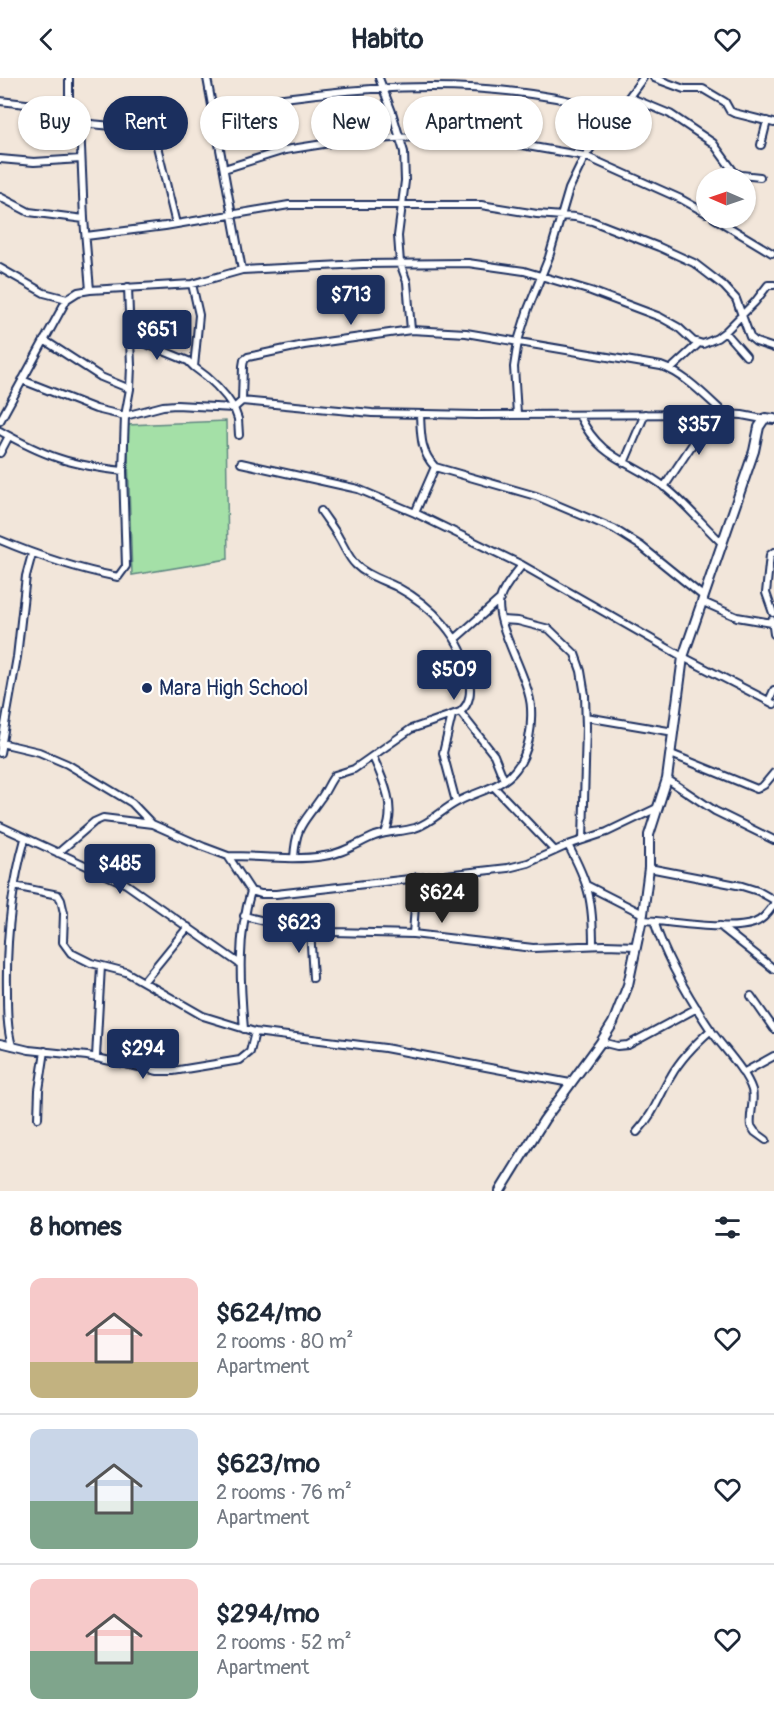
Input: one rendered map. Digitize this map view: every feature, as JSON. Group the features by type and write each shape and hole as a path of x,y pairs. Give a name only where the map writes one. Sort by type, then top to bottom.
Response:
{"street":[{"path":"69,78 69,96"},
{"path":"207,78 210,96"},
{"path":"379,78 400,137 405,167 398,236 400,263 407,282 411,330"},
{"path":"630,96 643,78"},
{"path":"654,78 684,89 703,89 725,102 734,113 771,122 761,145"},
{"path":"295,96 381,87 448,85 502,89 555,98"},
{"path":"0,101 18,103"},
{"path":"652,107 670,114 713,143 734,172 760,177"},
{"path":"91,124 145,129 154,134 176,224"},
{"path":"224,169 270,153 303,146 400,137 510,143 585,156 696,207"},
{"path":"81,150 90,290"},
{"path":"220,150 242,270"},
{"path":"517,414 514,367 518,341 554,241 568,189 590,150"},
{"path":"0,159 34,162 81,159"},
{"path":"0,197 29,212 84,219"},
{"path":"86,236 289,205 488,206 592,221 682,257 703,270 736,299 750,337 756,342 774,348"},
{"path":"731,228 772,253"},
{"path":"0,421 67,299 78,292 192,284 242,270 400,263 468,263 502,267 542,276 591,291 660,317 678,327 698,344 708,344 725,332 742,315 765,287 774,285"},
{"path":"0,268 44,293 67,299"},
{"path":"192,284 199,315 194,367"},
{"path":"0,540 32,554 96,573 118,577 123,573 126,566 123,471 125,416 130,389 132,338 129,287"},
{"path":"242,401 243,366 244,360 248,357 304,345 411,330 466,333 670,369 725,414"},
{"path":"725,332 746,356"},
{"path":"132,338 188,361 216,384 234,408 239,435"},
{"path":"44,340 101,377 130,389"},
{"path":"670,369 698,344"},
{"path":"22,380 96,409 125,416 176,405 234,408 242,401 372,413 725,414 774,419"},
{"path":"420,414 422,447 427,458 435,467 536,496 614,529 641,546 704,600 737,617 772,623"},
{"path":"624,463 645,414"},
{"path":"664,487 700,433 705,414"},
{"path":"579,415 596,442 624,463 664,487 722,543"},
{"path":"500,1191 544,1120 601,1042 620,1007 628,985 637,946 649,868 649,835 667,779 683,657 763,419"},
{"path":"0,431 30,448 61,460 123,471"},
{"path":"0,453 9,436"},
{"path":"241,463 358,489 415,513 522,565 683,657 771,702 774,690"},
{"path":"415,513 435,467"},
{"path":"294,858 299,826 324,794 335,775 354,769 411,729 460,712 466,706 470,688 466,663 454,639 435,615 417,599 357,566 321,511"},
{"path":"774,552 770,555 766,589 773,613 774,634"},
{"path":"0,753 22,627 26,576 32,554"},
{"path":"58,853 94,822 103,818 152,824 204,848 228,856 294,858 326,856 385,833 415,828 428,822 456,802 494,787 516,770 528,745 531,706 527,687 502,620 500,599 503,591 522,565"},
{"path":"454,639 500,599"},
{"path":"502,620 518,621 549,629 574,654 581,671 586,717 583,840"},
{"path":"460,712 494,755 504,780"},
{"path":"452,715 443,753 456,802"},
{"path":"586,717 674,732"},
{"path":"1,743 39,752 67,764 132,803 152,824"},
{"path":"671,754 757,789 764,785 774,773"},
{"path":"373,757 385,786 388,801 390,819 385,833"},
{"path":"667,779 715,811 774,840"},
{"path":"494,787 555,851"},
{"path":"228,856 251,891 261,894 485,872 528,863 568,845 607,832 657,808"},
{"path":"0,826 126,884 240,964"},
{"path":"12,1046 8,1022 8,932 14,886 25,839"},
{"path":"568,845 588,886 592,908 593,945"},
{"path":"588,886 642,917 654,921 720,926 754,923 764,917 774,902 758,891 742,886 649,868"},
{"path":"413,934 417,877"},
{"path":"14,886 58,895 63,905 63,942 66,948 80,958 101,966 117,968 144,981 203,1016 255,1032 386,1048 570,1083"},
{"path":"244,1029 240,964 244,916 251,891"},
{"path":"244,916 310,929 353,934 413,934 533,948 593,945 637,946"},
{"path":"654,921 672,965 711,1030 743,1073 751,1088 753,1095 751,1126 754,1132 766,1140"},
{"path":"720,926 774,969"},
{"path":"144,981 188,927"},
{"path":"310,929 313,978"},
{"path":"96,1057 101,966"},
{"path":"751,996 774,1029"},
{"path":"601,1042 617,1046 628,1045 697,1008"},
{"path":"638,1132 651,1116 680,1060 711,1030"},
{"path":"0,1043 45,1052 96,1057 158,1071 200,1067 245,1058 250,1052 255,1032"},
{"path":"38,1118 40,1082 45,1052"},
{"path":"743,1073 774,1056"}],"green space":[{"path":"226,421 228,559 132,575 127,425"}],"place":[{"name":"Mara High School","path":"147,688"}]}
